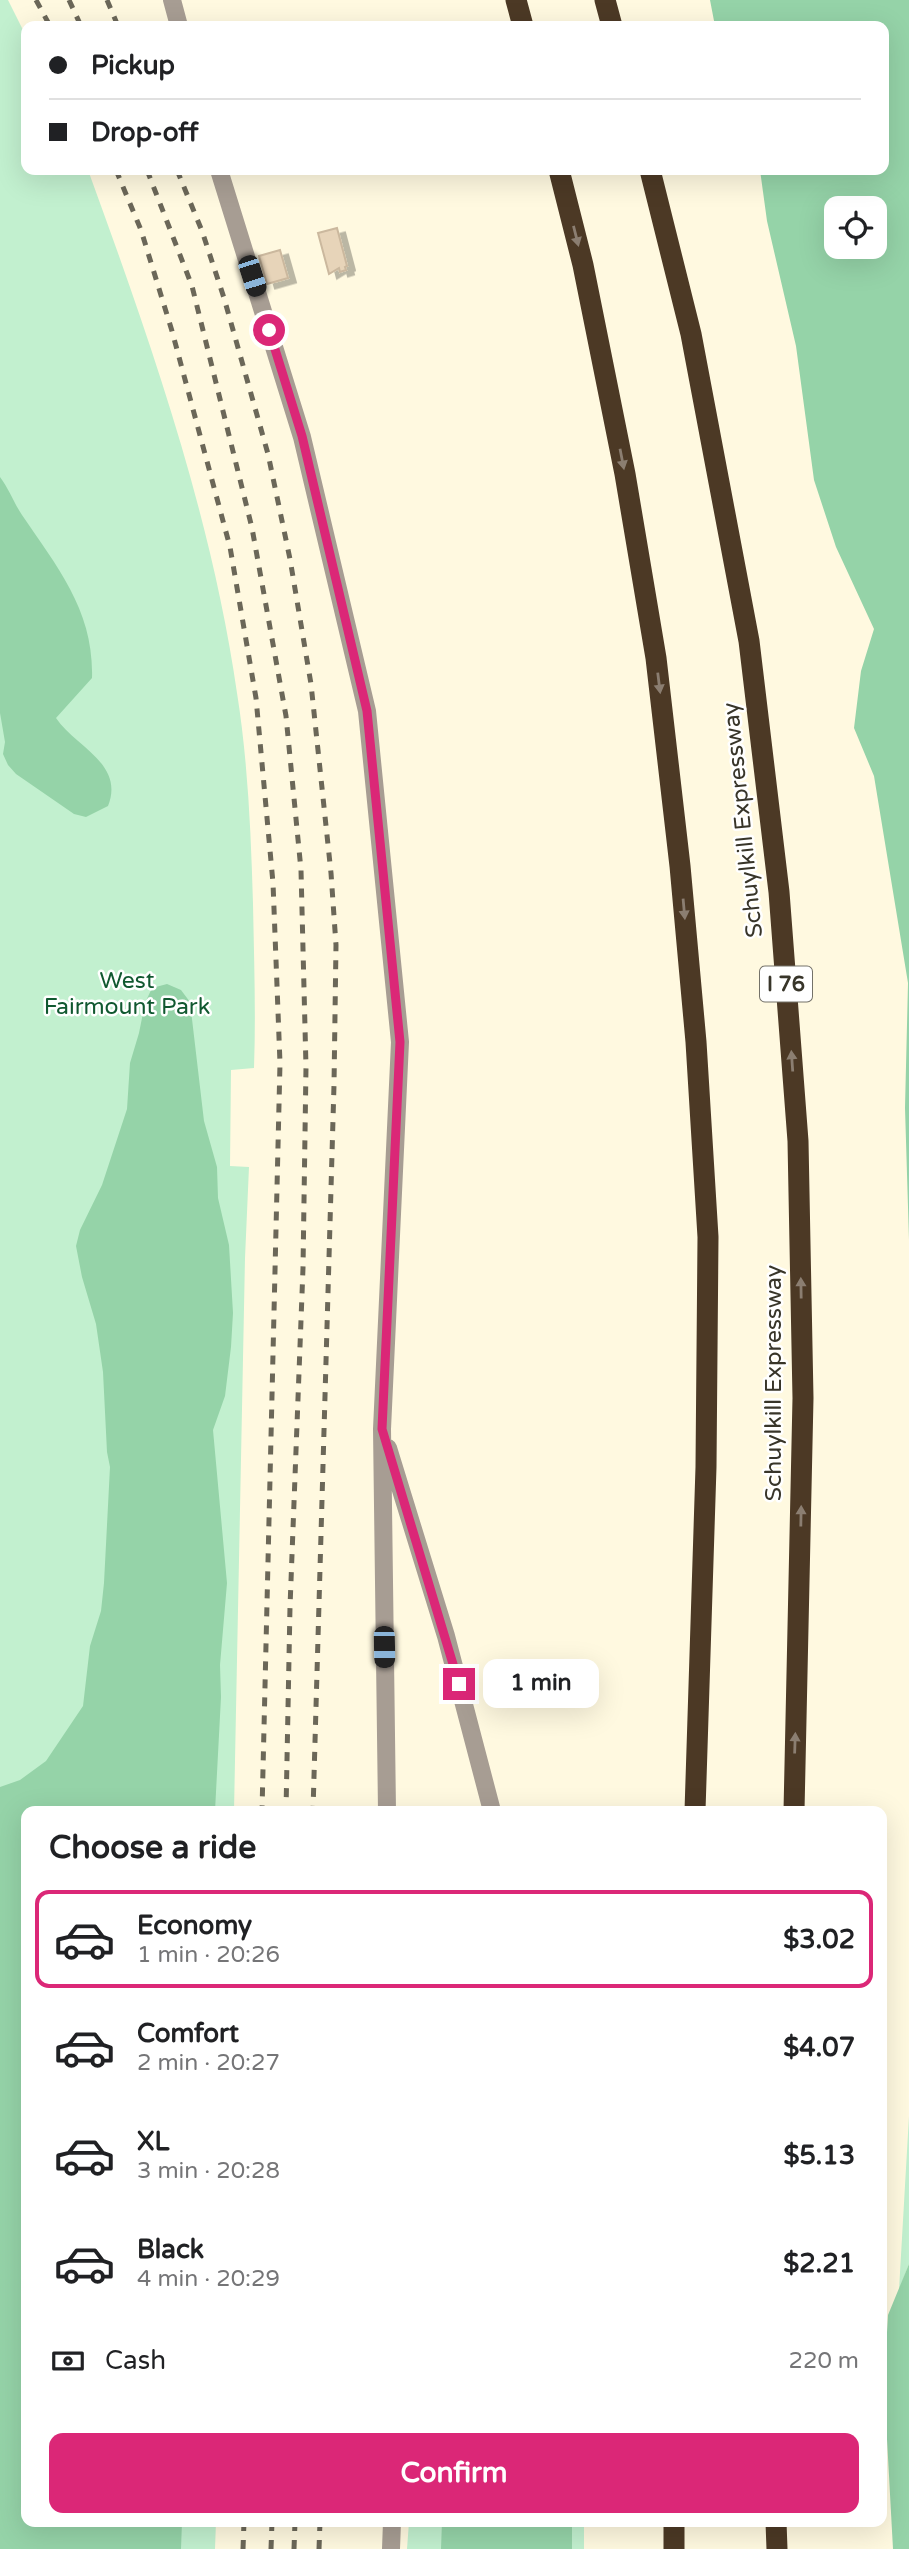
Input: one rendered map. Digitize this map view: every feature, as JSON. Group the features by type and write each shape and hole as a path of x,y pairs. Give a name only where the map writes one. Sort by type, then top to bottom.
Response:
{"highway":[{"path":"516,0 522,21"},
{"path":"605,0 611,21"},
{"path":"560,175 583,265 625,474 656,658 680,866 696,1042 708,1237 705,1468 695,1806"},
{"name":"Schuylkill Expressway","path":"651,175 691,334 749,641 779,892 798,1141 803,1398 794,1806"},
{"path":"674,2527 674,2549"},
{"path":"776,2527 776,2549"}],"lane":[{"path":"172,0 178,21"},
{"path":"221,175 302,436 367,711 400,1042 382,1429 387,1806"},
{"path":"382,1429 446,1636 491,1806"},
{"path":"391,2549 392,2527"}],"green space":[{"name":"West Fairmount Park","path":"0,0 8,0 21,26 21,175 90,175 156,363 195,493 226,626 241,719 250,825 255,986 254,1068 231,1070 230,1166 249,1167 234,1806 21,1806 21,2527 216,2527 215,2549 0,2549"},
{"path":"710,0 909,0 909,1240 905,1108 908,983 874,776 854,728 861,671 874,629 836,547 814,480 796,346 767,221 761,175 889,175 889,21 714,21"},
{"path":"0,477 71,591 87,632 92,678 56,718 95,756 110,778 108,806 86,817 74,814 16,774 3,754 5,742 0,713"},
{"path":"167,984 181,990 190,1002 204,1121 217,1167 218,1198 229,1245 233,1313 231,1347 225,1396 213,1430 227,1583 220,1665 215,1806 21,1806 21,2527 182,2527 181,2549 0,2549 0,1787 20,1780 46,1761 83,1706 90,1646 101,1611 110,1467 103,1372 96,1324 76,1246 80,1230 102,1185 127,1109 130,1063 145,1003 152,988"},
{"path":"909,2116 909,2264 899,2290"},
{"path":"909,2264 909,2549 893,2549 887,2439 888,2315"},
{"path":"409,2527 584,2527 584,2549 407,2549"},
{"path":"442,2527 572,2527 572,2549 441,2549"}],"building":[{"path":"337,228 347,266 346,270 340,272 339,268 329,274 318,233"},
{"path":"280,250 288,278 267,284 259,256"}],"railway":[{"path":"36,0 47,21"},
{"path":"69,0 79,21"},
{"path":"107,0 116,21"},
{"path":"118,175 141,230 172,331 230,547 256,698 273,883 280,1063 262,1806"},
{"path":"149,175 192,286 252,528 286,716 301,870 306,1067 303,1268 290,1607 286,1806"},
{"path":"179,175 202,231 224,298 268,454 290,559 311,684 331,873 336,945 334,1085 313,1806"},
{"path":"243,2549 244,2527"},
{"path":"271,2549 272,2527"},
{"path":"294,2549 295,2527"},
{"path":"319,2549 320,2527"}],"route":[{"path":"269,330 302,436 367,711 400,1042 382,1429 459,1684"}]}
